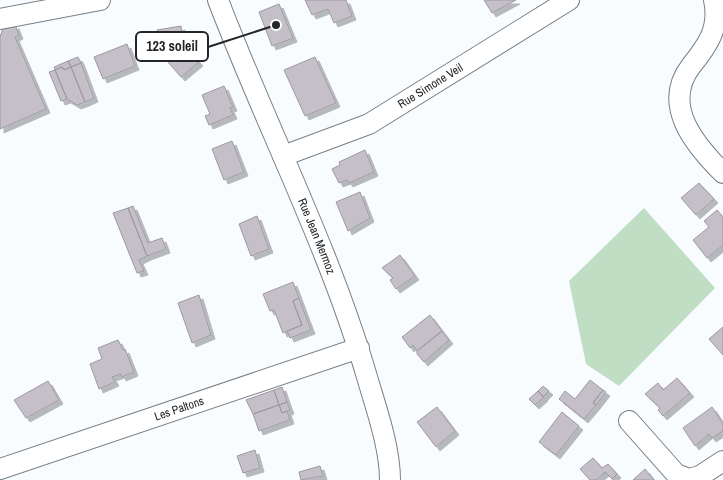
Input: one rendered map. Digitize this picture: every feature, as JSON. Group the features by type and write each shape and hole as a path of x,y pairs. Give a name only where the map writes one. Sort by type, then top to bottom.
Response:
{"street":[{"path":"0,18 100,0"},
{"name":"Rue Jean Mermoz","path":"218,0 248,78 303,202 358,348 379,419 390,480"},
{"name":"Rue Simone Veil","path":"283,156 369,124 568,0"},
{"path":"714,0 716,23 712,36 682,80 679,109 683,123 710,160 723,173"},
{"name":"Les Paltons","path":"0,470 358,348"},
{"path":"629,421 676,474 688,480 700,476 723,461"}],"green space":[{"path":"644,208 715,288 619,386 586,364 569,281"}],"building":[{"path":"305,0 346,0 352,16 334,23 328,9 312,15"},
{"path":"484,0 516,0 492,13"},
{"path":"279,4 293,38 272,46 259,12"},
{"path":"15,25 19,35 15,37 46,109 0,129 0,37 3,28"},
{"path":"181,26 183,44 199,62 181,77 160,53 157,30"},
{"path":"127,44 135,66 103,79 94,57"},
{"path":"78,57 81,63 71,67 68,61"},
{"path":"315,57 336,103 305,116 284,70"},
{"path":"68,61 71,67 64,70 62,67 55,70 54,67"},
{"path":"81,63 94,98 85,102 71,67"},
{"path":"62,67 64,70 71,67 85,102 77,105 67,99 55,70"},
{"path":"55,70 67,99 61,101 49,72"},
{"path":"224,86 233,107 230,108 233,115 209,125 205,116 210,114 202,95"},
{"path":"232,141 244,172 224,180 212,149"},
{"path":"365,150 374,172 349,183 347,180 339,183 332,169 340,165 339,162"},
{"path":"699,183 714,199 696,215 681,198"},
{"path":"360,192 370,218 348,231 336,202"},
{"path":"133,206 148,243 162,238 166,249 147,256 128,208"},
{"path":"128,208 147,256 139,260 144,271 137,273 113,213"},
{"path":"717,210 723,217 723,245 707,258 693,240 709,227 704,221"},
{"path":"257,216 269,249 251,256 239,224"},
{"path":"400,255 415,276 396,289 390,280 393,278 382,268"},
{"path":"293,282 299,298 293,301 302,325 283,333 274,310 270,311 263,294"},
{"path":"199,295 211,335 192,343 178,303"},
{"path":"299,298 311,330 290,338 287,331 302,325 293,301"},
{"path":"430,315 442,331 417,351 413,345 410,348 402,337"},
{"path":"723,327 723,355 709,339"},
{"path":"442,331 449,340 424,362 417,354 417,351"},
{"path":"118,340 123,350 125,349 134,372 122,377 121,374 112,377 115,382 99,389 90,364 102,359 98,348"},
{"path":"677,378 690,393 663,416 658,410 660,408 645,394 658,383 663,390"},
{"path":"590,380 603,390 593,403 596,405 584,419 559,399 565,391 575,399"},
{"path":"48,381 59,400 26,418 14,400"},
{"path":"543,386 549,391 543,397 538,391"},
{"path":"282,387 287,402 279,405 274,390"},
{"path":"274,390 279,405 253,414 246,400"},
{"path":"603,390 606,392 596,405 593,403"},
{"path":"538,391 544,397 535,405 529,399"},
{"path":"287,402 290,410 282,413 279,405"},
{"path":"279,405 282,413 287,411 290,420 259,431 253,414"},
{"path":"437,407 455,431 436,447 417,422"},
{"path":"712,407 723,424 723,431 712,438 709,434 695,446 683,428"},
{"path":"562,412 579,426 556,455 539,442"},
{"path":"255,450 260,468 243,473 237,456"},
{"path":"593,458 602,468 608,464 617,474 612,479 605,472 596,480 590,480 580,469"},
{"path":"320,466 323,476 301,480 299,472"},
{"path":"645,469 654,480 633,480"}],"place":[{"name":"123 soleil","path":"276,25"}]}
